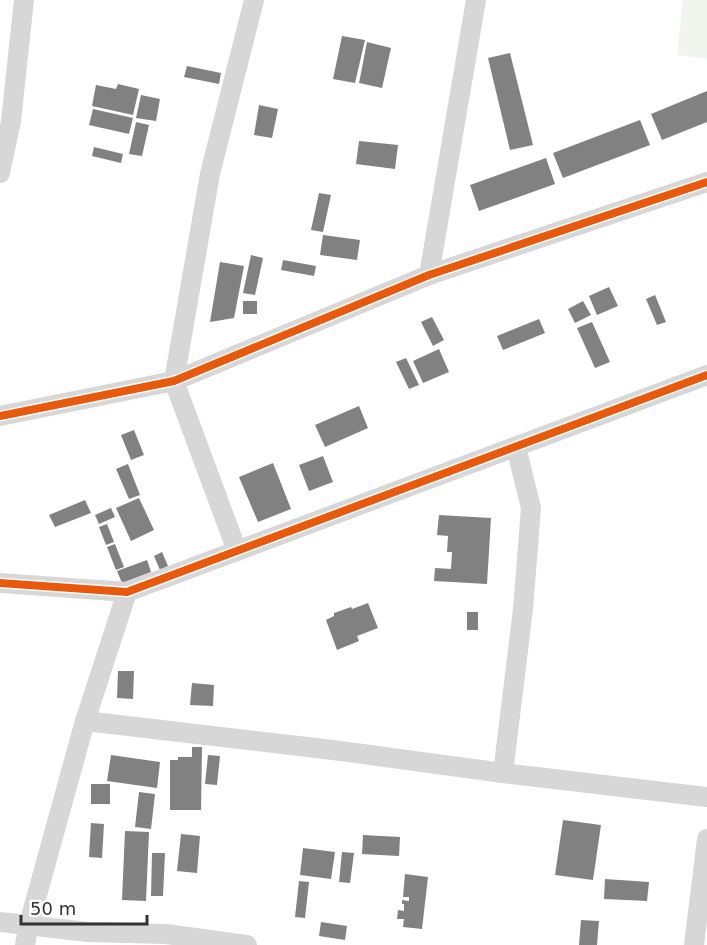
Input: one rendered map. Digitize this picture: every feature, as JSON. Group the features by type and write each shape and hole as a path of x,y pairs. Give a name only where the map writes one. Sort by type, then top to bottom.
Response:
{"street":[{"path":"0,173 11,121 24,0"},
{"path":"237,551 174,381 210,174 254,0"},
{"path":"429,275 476,0"},
{"path":"0,416 174,381 429,275 707,182"},
{"path":"0,583 127,592 707,375"},
{"path":"502,773 523,609 531,508 516,447"},
{"path":"25,945 85,721 127,592"},
{"path":"85,721 707,797"},
{"path":"694,945 707,839"},
{"path":"0,922 88,932 166,934 247,945"}],"shaded area":[{"path":"683,0 707,0 707,59 677,55"}],"building":[{"path":"342,36 365,40 355,83 333,79"},
{"path":"367,42 391,48 382,88 359,83"},
{"path":"510,53 533,145 510,150 488,58"},
{"path":"187,66 221,73 219,84 184,77"},
{"path":"118,84 139,89 133,115 92,106 96,85 116,89"},
{"path":"707,91 707,122 662,140 651,114"},
{"path":"141,95 160,99 156,121 136,118"},
{"path":"259,105 278,109 272,138 254,135"},
{"path":"93,109 133,118 129,134 89,125"},
{"path":"640,120 650,145 563,178 553,153"},
{"path":"136,122 149,125 142,156 129,154"},
{"path":"359,141 398,145 395,169 356,164"},
{"path":"94,147 123,154 121,163 92,156"},
{"path":"546,158 555,184 479,211 470,185"},
{"path":"319,193 331,195 323,232 311,230"},
{"path":"323,235 360,240 357,260 320,255"},
{"path":"251,255 263,258 255,295 243,293"},
{"path":"283,260 316,266 314,276 281,270"},
{"path":"220,262 244,266 234,318 210,322"},
{"path":"609,287 618,306 597,315 589,296"},
{"path":"655,295 666,322 657,325 646,299"},
{"path":"243,301 257,301 257,314 243,314"},
{"path":"583,301 591,315 575,323 568,309"},
{"path":"432,317 444,340 433,346 421,322"},
{"path":"539,319 545,333 503,350 497,336"},
{"path":"592,322 610,362 595,368 577,328"},
{"path":"439,349 449,372 423,383 413,361"},
{"path":"406,358 419,385 409,389 396,362"},
{"path":"359,406 368,428 325,447 315,425"},
{"path":"134,430 144,455 131,460 121,435"},
{"path":"323,456 333,482 309,491 299,465"},
{"path":"273,463 291,509 258,522 239,477"},
{"path":"128,464 140,495 129,499 116,469"},
{"path":"139,498 154,530 131,541 116,508"},
{"path":"85,500 91,513 55,527 49,515"},
{"path":"111,508 115,517 99,524 95,515"},
{"path":"439,515 491,518 487,584 434,581 435,568 451,569 452,552 447,552 448,536 437,535"},
{"path":"107,524 114,542 106,545 99,527"},
{"path":"115,544 124,567 116,570 107,547"},
{"path":"162,552 168,566 160,570 154,556"},
{"path":"147,560 151,572 122,583 117,571"},
{"path":"368,603 378,628 357,636 359,641 337,650 326,620 334,616 334,613"},
{"path":"467,612 478,612 478,630 467,630"},
{"path":"118,671 134,671 133,699 117,698"},
{"path":"192,683 214,685 213,706 190,705"},
{"path":"192,747 202,747 201,810 170,810 170,760 178,760 178,757 192,757"},
{"path":"111,755 160,762 157,788 107,781"},
{"path":"208,755 220,756 217,785 205,784"},
{"path":"91,784 110,784 110,804 91,804"},
{"path":"139,792 155,794 151,829 135,827"},
{"path":"563,820 601,825 593,880 555,875"},
{"path":"91,823 104,824 102,858 89,857"},
{"path":"125,831 149,832 146,901 122,900"},
{"path":"181,834 200,836 197,873 177,871"},
{"path":"363,835 400,837 399,856 362,854"},
{"path":"303,848 335,852 331,879 300,875"},
{"path":"342,852 354,853 350,883 339,882"},
{"path":"152,853 165,853 163,896 151,896"},
{"path":"405,874 428,877 422,929 403,927 404,919 397,919 398,910 404,911 402,900 409,901 409,897 403,897"},
{"path":"605,879 649,882 647,901 604,899"},
{"path":"299,881 309,882 305,918 295,917"},
{"path":"581,920 599,921 597,945 579,945"},
{"path":"321,922 347,926 345,940 319,936"}],"cycle path":[{"path":"0,416 174,381 429,275 707,182"},
{"path":"0,583 127,592 707,375"}]}
